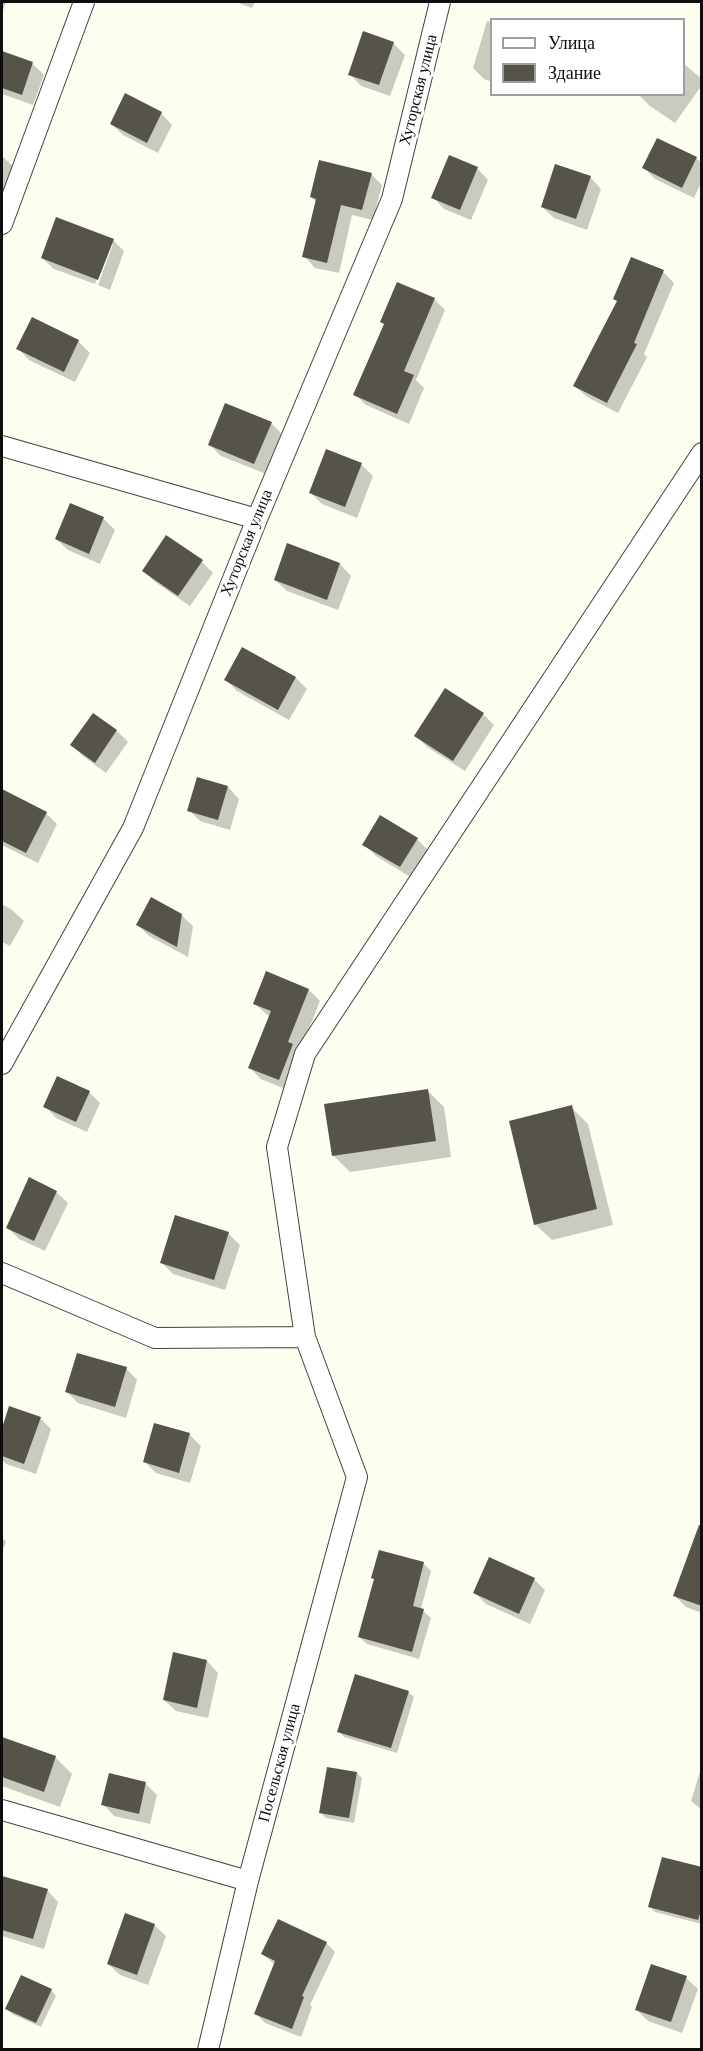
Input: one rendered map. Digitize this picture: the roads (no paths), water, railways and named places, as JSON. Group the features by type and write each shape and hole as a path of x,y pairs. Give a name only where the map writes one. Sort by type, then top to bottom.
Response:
{"street":[{"path":"2,224 84,2"},
{"name":"Хуторская улица","path":"2,1064 133,828 257,519 392,200 440,2"},
{"path":"2,446 257,519"},
{"path":"2,1273 155,1338 305,1337 277,1147 305,1054 702,453"},
{"name":"Посельская улица","path":"208,2049 248,1881 357,1477 305,1337"},
{"path":"2,1810 248,1881"}]}
